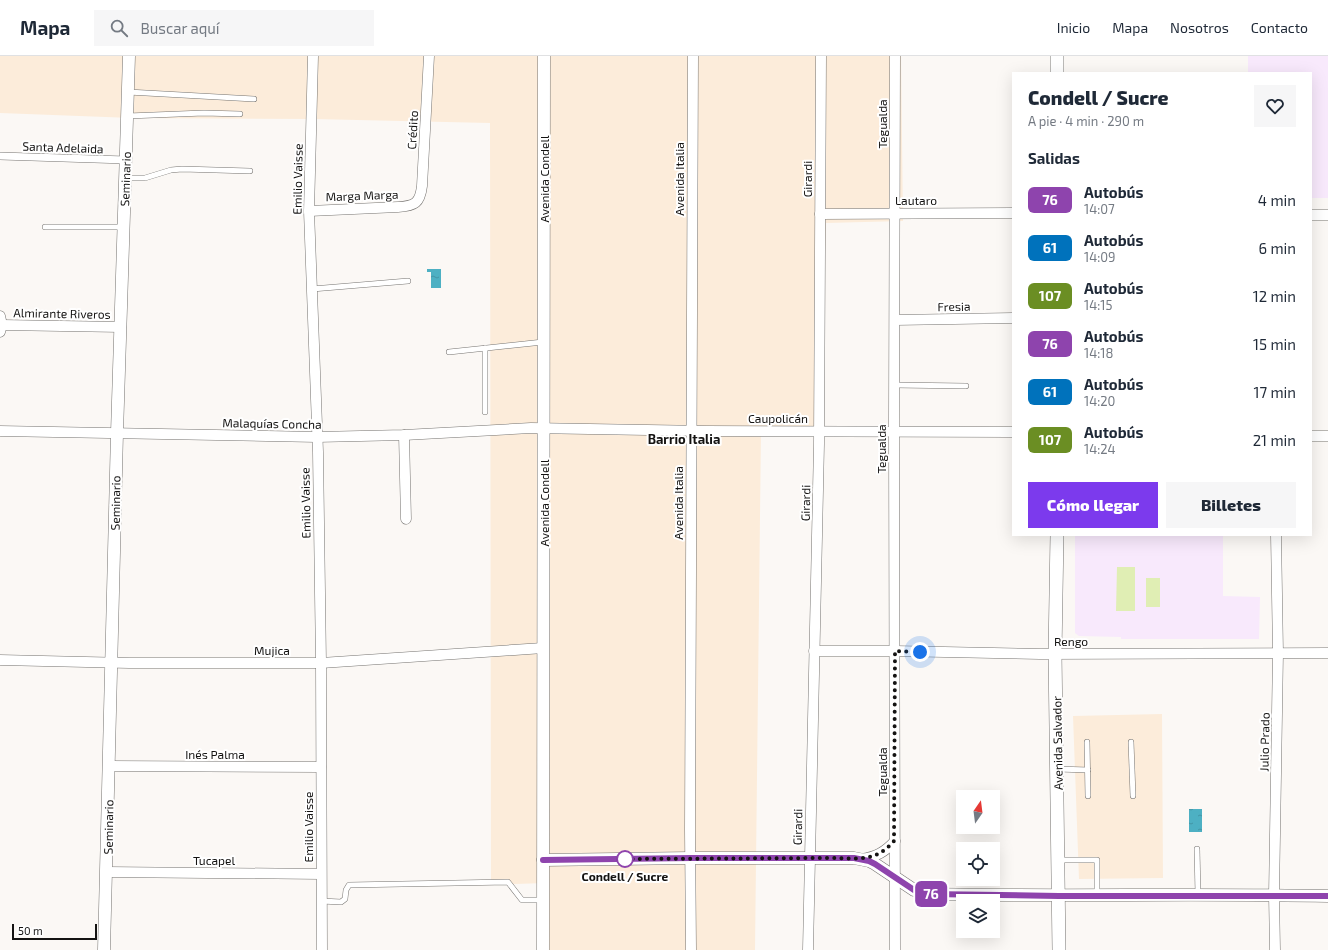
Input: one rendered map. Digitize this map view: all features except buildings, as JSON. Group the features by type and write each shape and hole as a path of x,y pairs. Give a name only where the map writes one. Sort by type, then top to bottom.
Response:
{"main road":[{"path":"1057,56 1057,72"},
{"name":"Avenida Salvador","path":"1057,536 1056,653 1059,950"}],"street":[{"name":"Seminario","path":"104,950 117,433 129,56"},
{"name":"Emilio Vaisse","path":"313,56 309,210 317,437 321,662 322,950"},
{"name":"Crédito","path":"416,203 421,195 422,186 429,56"},
{"name":"Avenida Condell","path":"543,950 544,56"},
{"name":"Avenida Italia","path":"691,950 693,56"},
{"name":"Girardi","path":"808,950 819,431 821,56"},
{"name":"Tegualda","path":"895,56 895,950"},
{"name":"Santa Adelaida","path":"0,156 126,160"},
{"name":"Marga Marga","path":"309,210 398,207 409,206 416,203"},
{"name":"Lautaro","path":"820,214 1012,213"},
{"path":"1312,215 1328,215"},
{"name":"Fresia","path":"895,320 1012,318"},
{"name":"Almirante Riveros","path":"1,324 121,327"},
{"name":"Caupolicán","path":"544,428 1012,432"},
{"name":"Malaquías Concha","path":"0,431 317,437 404,435 544,428"},
{"path":"404,435 406,519"},
{"path":"1312,436 1328,436"},
{"name":"Julio Prado","path":"1275,950 1274,895 1278,653 1276,536"},
{"name":"Mujica","path":"0,660 112,662 321,662 543,648"},
{"name":"Rengo","path":"814,651 1328,653"},
{"name":"Inés Palma","path":"109,766 321,767"},
{"path":"543,860 691,858 862,859 871,858 880,854 894,841"},
{"path":"862,859 875,864 914,890 928,894 1059,896 1328,896"},
{"name":"Tucapel","path":"107,872 321,874"}],"lane":[{"path":"128,92 254,99"},
{"path":"127,116 204,113 240,114"},
{"path":"125,178 145,178 171,170 182,169 250,171"},
{"path":"45,227 124,227"},
{"path":"312,289 408,281"},
{"path":"449,352 544,342"},
{"path":"485,348 485,412"},
{"path":"895,384 966,386"},
{"path":"1087,742 1088,796"},
{"path":"1132,742 1133,796"},
{"path":"1057,769 1088,770"},
{"path":"1197,849 1198,895"},
{"path":"1058,860 1097,860 1097,896"},
{"path":"321,901 341,902 345,899 346,890 349,885 508,882 522,900 543,900"}],"shaded area":[{"path":"0,56 901,56 903,221 826,223 819,430 761,430 755,950 543,950 545,883 491,885 490,123 313,119 132,118 0,113"},
{"path":"1248,56 1328,56 1328,198 1312,198 1312,72 1248,72"},
{"path":"1075,536 1223,536 1223,596 1260,597 1259,639 1121,639 1121,637 1079,636 1075,633"},
{"path":"1162,714 1163,878 1079,879 1073,716"}],"green space":[{"path":"1117,567 1135,567 1135,611 1116,611"},
{"path":"1146,578 1160,578 1160,607 1146,607"}],"water":[{"path":"427,269 441,269 441,288 431,288 431,272 427,272"},
{"path":"1189,809 1202,809 1202,832 1189,832"}],"bus line":[{"name":"76","path":"543,860 854,858 869,861 881,867 905,885 914,890 928,894 1059,896 1328,896"}],"place":[{"name":"Condell / Sucre","path":"625,859"}],"district":[{"name":"Barrio Italia","path":"684,439"}],"route":[{"path":"625,859 618,859 854,858 862,859 871,858 880,854 894,841 895,651 920,652"}]}
